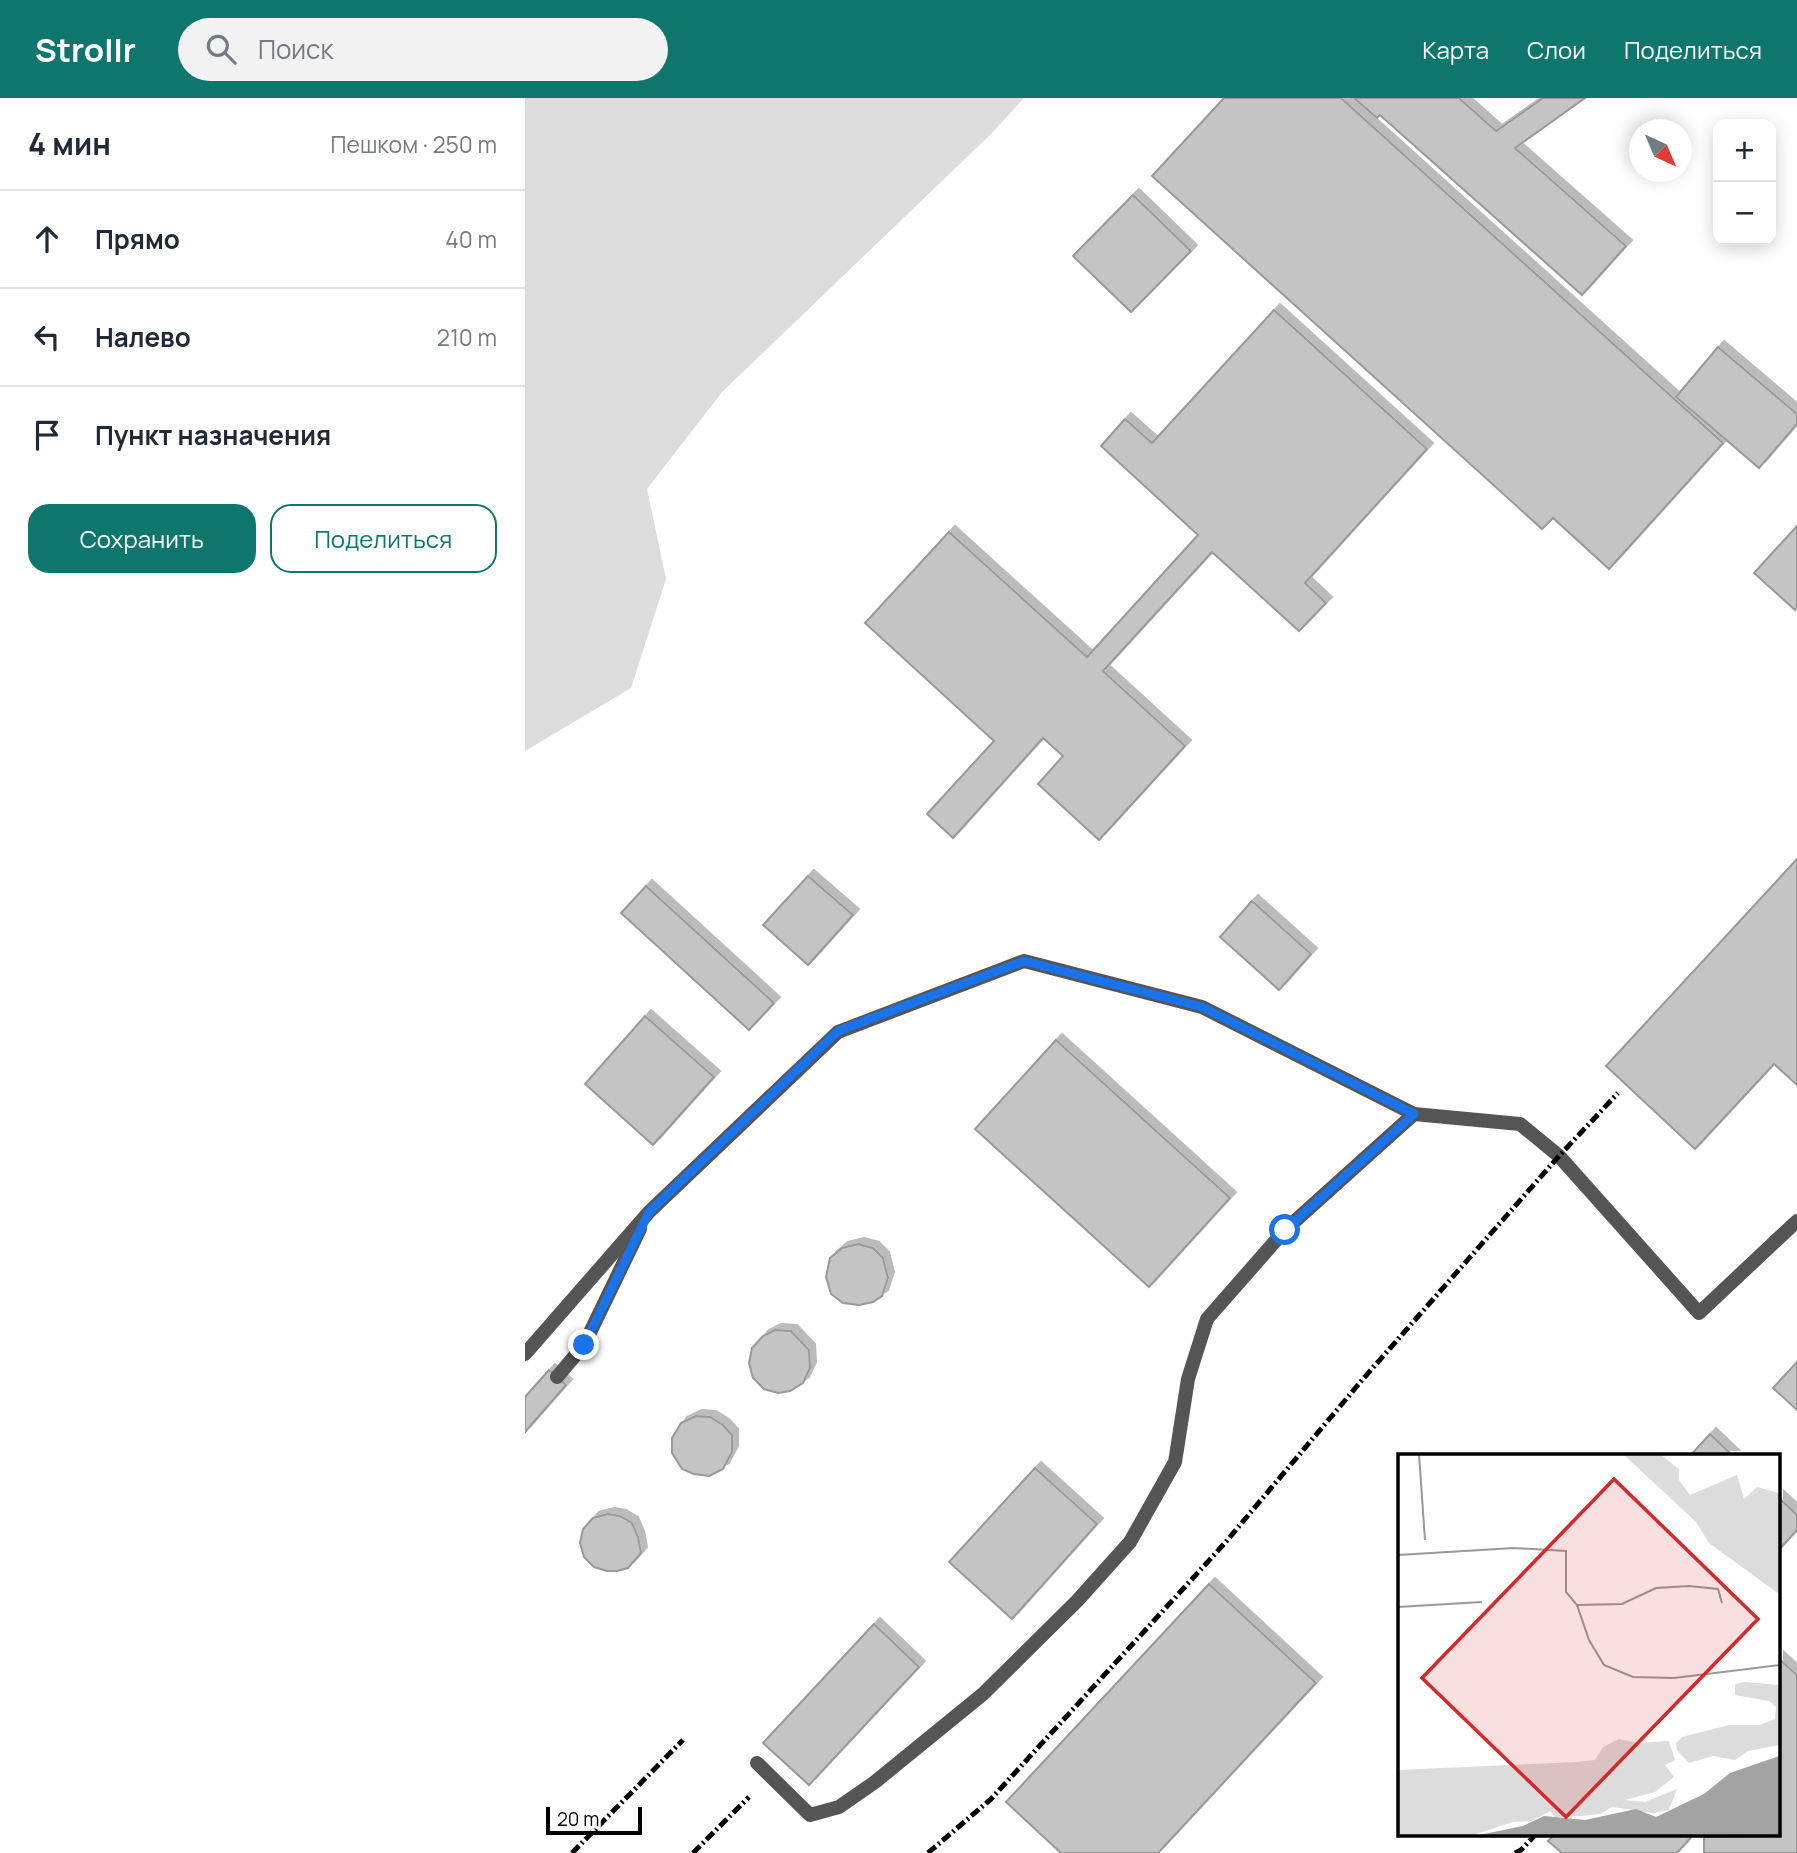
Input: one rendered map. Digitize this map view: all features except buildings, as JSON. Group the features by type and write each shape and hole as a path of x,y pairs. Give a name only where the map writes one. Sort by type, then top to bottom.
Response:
{"lane":[{"path":"525,1354 649,1212 838,1031 1024,961 1202,1007 1414,1114 1520,1124 1559,1156 1699,1313 1797,1221"},
{"path":"757,1762 810,1815 839,1807 875,1782 993,1685 1077,1601 1130,1542 1175,1462 1188,1379 1207,1319 1285,1230 1414,1114"},
{"path":"557,1377 584,1345 649,1212"}],"shaded area":[{"path":"525,98 1024,98 991,134 722,392 647,489 666,579 631,688 525,751"}],"railway":[{"path":"928,1853 991,1799 1224,1544 1363,1379 1559,1156 1618,1093"},
{"path":"572,1853 683,1740"},
{"path":"693,1853 749,1797"},
{"path":"1515,1853 1534,1836"}],"route":[{"path":"584,1345 649,1212 838,1031 1024,961 1202,1007 1414,1114 1285,1230"}]}
